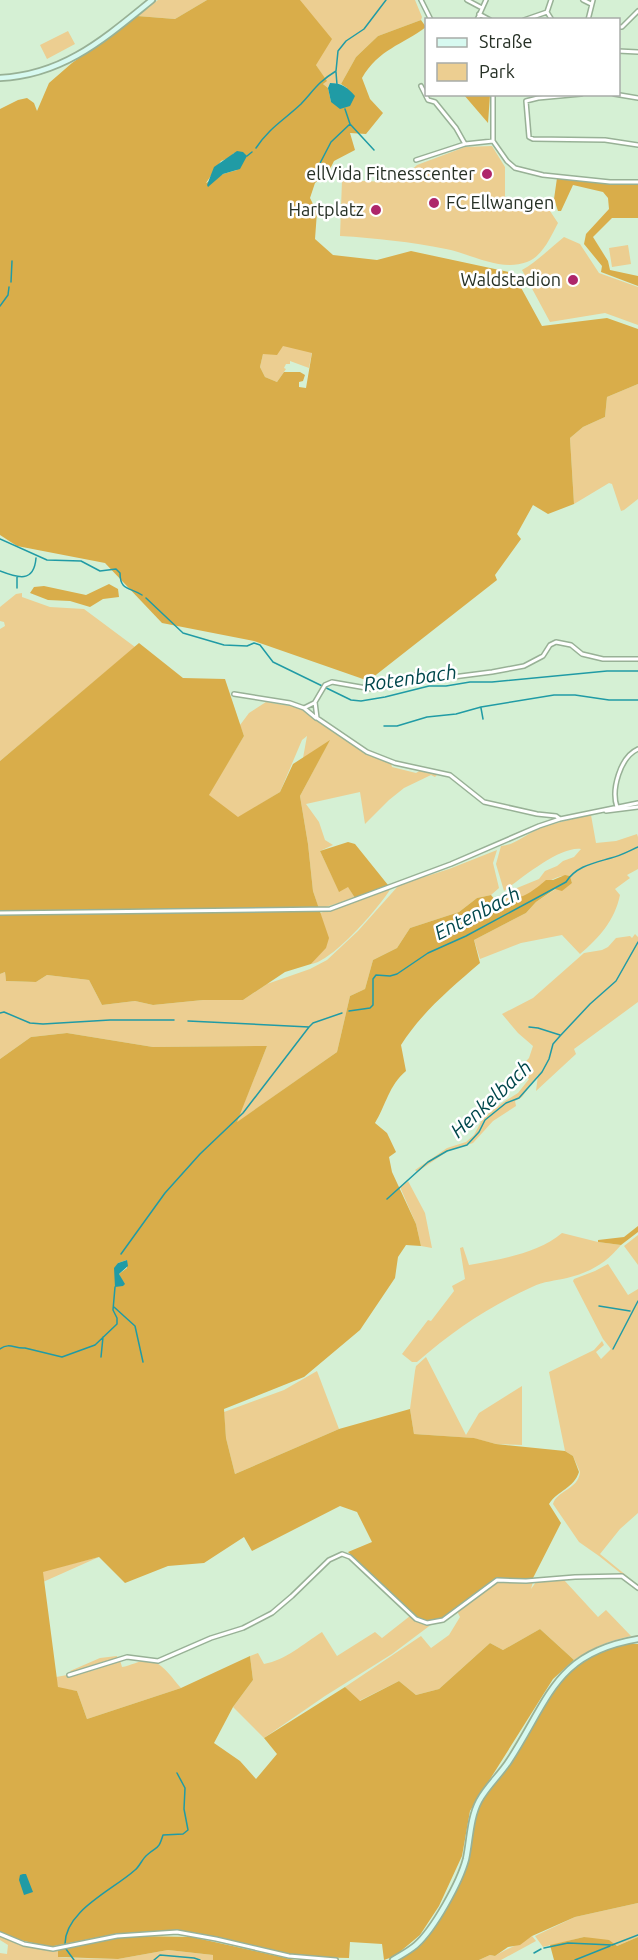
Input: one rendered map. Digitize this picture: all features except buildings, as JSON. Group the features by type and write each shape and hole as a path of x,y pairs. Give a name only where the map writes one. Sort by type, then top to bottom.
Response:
{"street":[{"path":"0,78 36,73 70,61 152,0"},
{"path":"421,0 430,18"},
{"path":"467,0 482,8"},
{"path":"478,18 486,0"},
{"path":"547,12 551,0"},
{"path":"583,0 592,2 588,18"},
{"path":"620,27 638,11"},
{"path":"530,18 547,12"},
{"path":"547,12 551,18"},
{"path":"479,14 486,18"},
{"path":"620,51 638,52"},
{"path":"421,86 425,94"},
{"path":"620,95 638,98"},
{"path":"426,96 428,100 435,102 456,128 465,144"},
{"path":"493,96 494,141 515,168 543,175 618,183 638,182"},
{"path":"560,96 526,101 530,137 533,139 605,140 638,145"},
{"path":"416,160 465,144 494,141"},
{"path":"304,708 315,702 324,686 332,682 372,689 416,675 436,674 453,677 513,668 524,666 543,656 550,645 556,642 571,645 582,654 603,659 638,659"},
{"path":"234,694 290,703 304,708 367,752 418,769 450,775 484,802 556,816 560,819"},
{"path":"315,702 316,718"},
{"path":"617,807 614,801 620,769 627,756 638,749"},
{"path":"0,913 330,909 460,860 539,826 560,819 638,802"},
{"path":"604,810 607,812 638,807"},
{"path":"69,1675 127,1657 158,1661 211,1638 243,1628 272,1613 329,1560 342,1554 350,1557 416,1619 427,1623 442,1620 497,1580 526,1581 622,1576 638,1588"},
{"path":"393,1960 417,1944 458,1882 479,1802 509,1762 555,1684 569,1668 599,1648 638,1639"},
{"path":"0,1934 24,1944 52,1949 117,1936 177,1932 289,1956 336,1960"}],"green space":[{"path":"158,0 207,0 175,19 137,16"},
{"path":"300,0 415,0 422,17 421,20 378,36 356,57 341,84 330,83 328,88 323,84 326,80 316,65"},
{"path":"68,31 75,44 47,59 40,45"},
{"name":"FC Ellwangen","path":"492,146 505,167 505,198 548,208 558,223 546,245 533,259 517,265 496,264 456,251 393,241 340,236 342,180 388,182 405,176 417,165 465,147"},
{"name":"Waldstadion","path":"564,237 580,244 599,273 638,287 638,325 605,313 550,322 522,270 539,259"},
{"path":"628,245 631,264 612,267 609,248"},
{"path":"282,345 312,352 309,368 290,361 290,364 286,364 284,368 286,369 277,382 265,377 260,367 263,354"},
{"path":"638,384 638,499 621,511 612,484 609,483 574,504 570,438 583,427 605,417 607,397"},
{"path":"22,593 22,597 50,607 84,609 135,647 0,761 0,629 5,626 4,622 0,621 0,607 16,594"},
{"path":"266,702 302,708 326,727 367,753 391,763 392,767 416,773 421,770 439,773 435,777 431,775 404,788 365,824 360,792 306,804 319,822 325,840 333,845 320,851 339,891 348,886 355,898 319,909 313,891 300,796 329,741 303,758 307,736 302,740 280,792 238,818 208,795 244,736 240,725 249,713"},
{"path":"591,815 596,843 616,841 637,834 638,837 638,869 627,875 630,878 615,889 620,895 618,904 605,928 580,954 562,935 521,943 480,959 474,940 526,913 536,902 556,889 572,883 570,876 558,877 527,896 500,907 494,899 513,894 517,888 539,879 545,871 574,857 581,849 572,849 552,858 504,891 496,864 501,846 515,842 536,830"},
{"path":"497,850 493,863 499,888 491,895 477,898 459,912 410,928 397,948 373,960 365,989 350,996 337,1052 236,1123 267,1046 153,1047 67,1033 31,1037 0,1059 0,974 5,972 6,981 36,982 47,975 89,980 102,1005 135,1001 153,1005 203,1000 243,1000 267,984 310,969 327,960 358,931 399,885"},
{"path":"391,888 366,920 342,944 331,954 311,964 322,951 326,940 320,913"},
{"path":"635,934 638,937 638,1002 574,1049 576,1054 536,1091 538,1075 522,1097 515,1101 516,1106 493,1121 473,1143 448,1151 417,1172 415,1170 447,1148 466,1142 474,1135 483,1118 518,1093 529,1079 519,1069 529,1058 533,1046 502,1014 533,998 584,953 602,950 616,938 630,936 632,938"},
{"path":"408,1181 425,1213 432,1248 421,1246 416,1224 400,1187"},
{"path":"562,1233 621,1245 604,1262 591,1270 576,1276 536,1285 486,1311 458,1329 417,1362 412,1362 402,1354 454,1291 452,1286 465,1279 460,1248 463,1247 469,1265 530,1251"},
{"path":"638,1235 638,1265 624,1246"},
{"path":"608,1264 628,1295 638,1289 638,1513 620,1529 600,1554 638,1587 579,1542 553,1504 555,1499 576,1483 580,1472 573,1456 565,1451 549,1372 594,1350 602,1341 604,1345 596,1352 601,1359 611,1349 603,1339 573,1281"},
{"path":"426,1357 466,1435 479,1413 522,1386 522,1445 496,1444 473,1438 414,1434 410,1409 415,1371 416,1366"},
{"path":"317,1371 339,1429 235,1474 226,1438 224,1412 284,1390"},
{"path":"99,1557 43,1582 43,1571"},
{"path":"564,1580 598,1617 606,1610 631,1636 601,1645 574,1660 540,1629 503,1650 490,1643 439,1689 416,1695 399,1681 359,1701 345,1687 421,1636 431,1648 449,1635 460,1617 457,1611 493,1583 533,1582 531,1589 536,1582"},
{"path":"410,1616 418,1622 432,1624 392,1654 264,1738 233,1707 253,1680 250,1656 258,1653 264,1664 272,1662 322,1632 337,1656 375,1632 382,1638"},
{"path":"117,1656 118,1659 72,1673 70,1671 100,1658"},
{"path":"120,1660 122,1667 146,1660 157,1663 181,1688 87,1719 77,1691 58,1688 56,1677 95,1670"},
{"path":"638,1903 638,1937 617,1946 584,1937 543,1947 535,1936 575,1917"},
{"path":"0,1936 28,1947 58,1950 58,1957 66,1958 118,1959 168,1950 213,1955 213,1960 0,1960 0,1953 7,1954 8,1945 0,1940"},
{"path":"532,1936 536,1941 501,1960 479,1960 490,1955 495,1956"}],"shaded area":[{"path":"207,0 300,0 332,39 316,65 327,81 323,84 328,88 331,102 347,88 341,84 356,57 378,36 421,20 425,28 383,54 362,78 370,99 383,113 366,134 350,133 355,150 334,161 329,171 315,183 310,198 317,212 315,239 333,255 377,260 411,251 513,273 542,326 607,318 638,329 638,384 607,397 605,417 583,427 570,438 574,504 548,514 533,505 517,534 521,539 495,575 497,580 372,678 363,679 254,641 162,623 105,563 17,546 0,535 0,109 27,98 34,103 37,111 49,83 72,63 137,16 175,19","holes":["234,153 237,170 223,174 206,183 221,161","283,346 312,353 306,388 299,387 299,382 303,381 305,375 300,372 284,372 277,382 265,377 260,367 263,354 277,355"]},
{"path":"465,96 490,96 488,123"},
{"path":"557,178 638,185 638,218 612,218 593,237 608,261 610,270 638,276 638,286 601,272 602,266 584,244 586,234 609,209 608,198 603,192 573,185 561,211 558,211 554,199"},
{"path":"109,584 118,589 119,597 103,599 90,607 70,601 48,600 30,593 34,587 44,586 86,595"},
{"path":"139,643 183,678 225,679 244,736 209,795 238,817 280,792 293,764 330,740 300,796 313,891 329,938 326,948 311,964 285,972 243,1000 203,1000 153,1005 135,1001 102,1005 89,980 47,975 36,982 6,981 5,972 0,974 0,761"},
{"path":"348,842 355,844 388,885 355,898 348,887 339,892 320,851"},
{"path":"565,875 570,876 572,883 562,891 555,889 536,902 526,913 474,940 480,963 428,1011 401,1045 406,1071 392,1089 375,1123 387,1133 396,1152 389,1157 392,1172 416,1224 421,1246 406,1245 398,1257 395,1278 360,1330 304,1377 224,1409 226,1438 235,1474 339,1429 410,1409 414,1434 474,1438 496,1444 565,1451 573,1456 579,1472 573,1482 549,1504 561,1523 532,1580 494,1579 447,1615 433,1621 424,1621 408,1611 348,1552 372,1542 357,1512 340,1506 252,1551 244,1537 204,1563 168,1566 125,1583 99,1557 43,1572 58,1687 77,1691 87,1719 181,1688 250,1656 253,1680 233,1707 214,1743 240,1761 256,1779 277,1754 264,1738 345,1687 360,1701 399,1681 416,1695 439,1689 490,1643 503,1650 540,1629 574,1660 553,1679 470,1811 462,1856 439,1906 420,1935 395,1956 384,1960 382,1944 350,1942 349,1958 304,1957 189,1933 120,1933 49,1947 12,1938 0,1932 0,1059 31,1037 67,1033 153,1047 267,1046 237,1122 337,1052 350,996 365,989 373,960 397,948 410,928 459,912 477,898 491,895 502,906 531,892 546,880","holes":["127,1260 127,1268 119,1274 123,1286 115,1286 118,1263"]},
{"path":"638,1226 638,1232 621,1245 598,1242 598,1240 624,1237"},
{"path":"619,1644 638,1644 638,1903 575,1917 532,1936 520,1945 508,1947 495,1956 490,1955 479,1960 398,1960 420,1943 457,1888 465,1871 478,1806 506,1769 564,1676 585,1657"},
{"path":"135,1936 192,1937 295,1960 213,1960 213,1955 168,1950 118,1959 58,1957 58,1950"},
{"path":"584,1937 609,1940 617,1946 638,1937 638,1960 554,1960 550,1945"}],"water":[{"path":"330,83 344,86 355,96 350,106 340,109 331,102 328,88"},
{"path":"237,151 247,156 240,169 223,174 208,187 214,167"},
{"path":"127,1260 128,1266 119,1274 125,1284 115,1287 114,1268 118,1263"},
{"path":"26,1874 33,1892 24,1895 19,1880 20,1875"}],"waterway":[{"path":"256,148 271,130 301,104 320,83 336,71 338,51 346,41 364,29 386,0"},
{"path":"336,72 337,85"},
{"path":"345,109 350,124 374,150"},
{"path":"316,171 331,142 350,124"},
{"path":"247,156 252,152"},
{"path":"11,282 12,261"},
{"path":"0,306 8,295 9,287"},
{"name":"Rotenbach","path":"0,539 47,560 81,561 100,571 116,569 120,573 124,586 142,595"},
{"path":"0,571 19,577 28,575 35,566 36,558"},
{"path":"17,577 17,588"},
{"name":"Rotenbach","path":"146,598 183,633 224,645 247,646 254,643 260,645 273,662 351,700 361,701 385,697 429,686 607,671 638,671"},
{"path":"384,726 397,726 427,717 456,714 481,707 554,695 638,700"},
{"path":"481,708 483,719"},
{"name":"Entenbach","path":"349,1011 370,1008 373,1005 373,979 376,975 397,974 428,953 466,936 566,882 580,869 638,847"},
{"name":"Henkelbach","path":"387,1199 428,1162 447,1151 467,1145 479,1132 485,1120 506,1103 519,1098 542,1072 553,1044 590,1004 616,981 638,942"},
{"name":"Entenbach","path":"0,1013 4,1012 30,1023 43,1024 110,1020 174,1020"},
{"name":"Entenbach","path":"188,1021 309,1027 313,1023 342,1013"},
{"path":"121,1254 165,1193 200,1154 243,1113 309,1027"},
{"path":"529,1027 560,1035"},
{"path":"0,1349 9,1346 25,1348 62,1357 95,1345 117,1324 113,1310 115,1287"},
{"path":"613,1349 638,1301"},
{"path":"599,1306 630,1311"},
{"path":"114,1307 135,1326 143,1362"},
{"path":"101,1357 103,1337"},
{"path":"65,1945 72,1922 91,1902 137,1868 145,1857 159,1846 163,1835 183,1834 188,1830 184,1809 185,1788 177,1773"},
{"path":"544,1948 568,1943 612,1945 638,1935"},
{"path":"575,1960 610,1946"},
{"path":"66,1949 74,1960"},
{"path":"534,1953 541,1949"},
{"path":"154,1960 160,1955 200,1960"}],"place":[{"name":"ellVida Fitnesscenter","path":"487,174"},
{"name":"FC Ellwangen","path":"434,203"},
{"name":"Hartplatz","path":"376,210"},
{"name":"Waldstadion","path":"573,280"}]}
